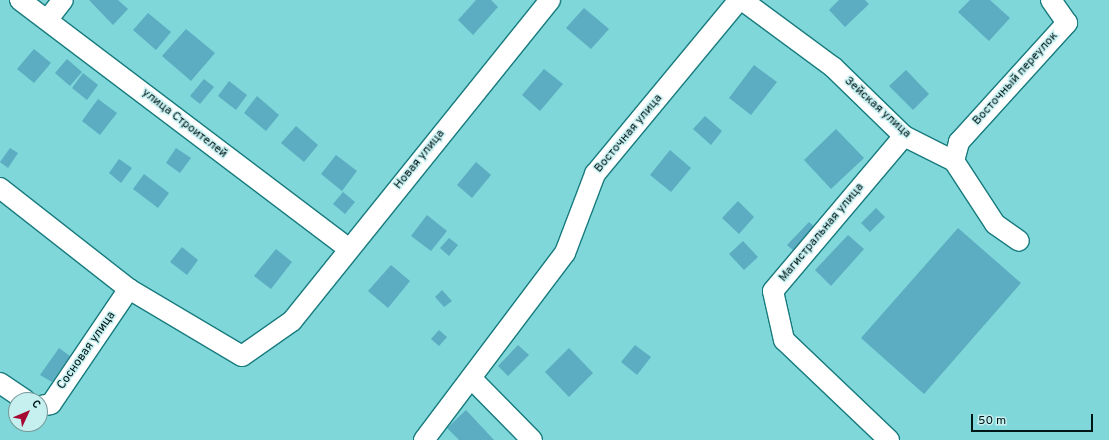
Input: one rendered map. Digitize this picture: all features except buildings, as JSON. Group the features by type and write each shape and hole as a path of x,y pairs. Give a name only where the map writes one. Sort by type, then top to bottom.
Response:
{"street":[{"name":"улица Строителей","path":"20,0 48,19 348,248"},
{"path":"48,19 63,0"},
{"name":"Новая улица","path":"129,289 242,356 292,321 348,248 550,0"},
{"name":"Восточный переулок","path":"954,161 959,142 1066,23 1051,0"},
{"name":"Зейская улица","path":"748,2 833,67 904,136 954,161 996,224 1019,241"},
{"name":"Восточная улица","path":"424,440 565,253 595,174 748,2"},
{"name":"Магистральная улица","path":"889,440 784,340 773,291 904,136"},
{"path":"0,188 129,289"},
{"name":"Сосновая улица","path":"48,405 51,404 129,289"},
{"path":"471,378 532,440"},
{"path":"0,383 13,392"}]}
